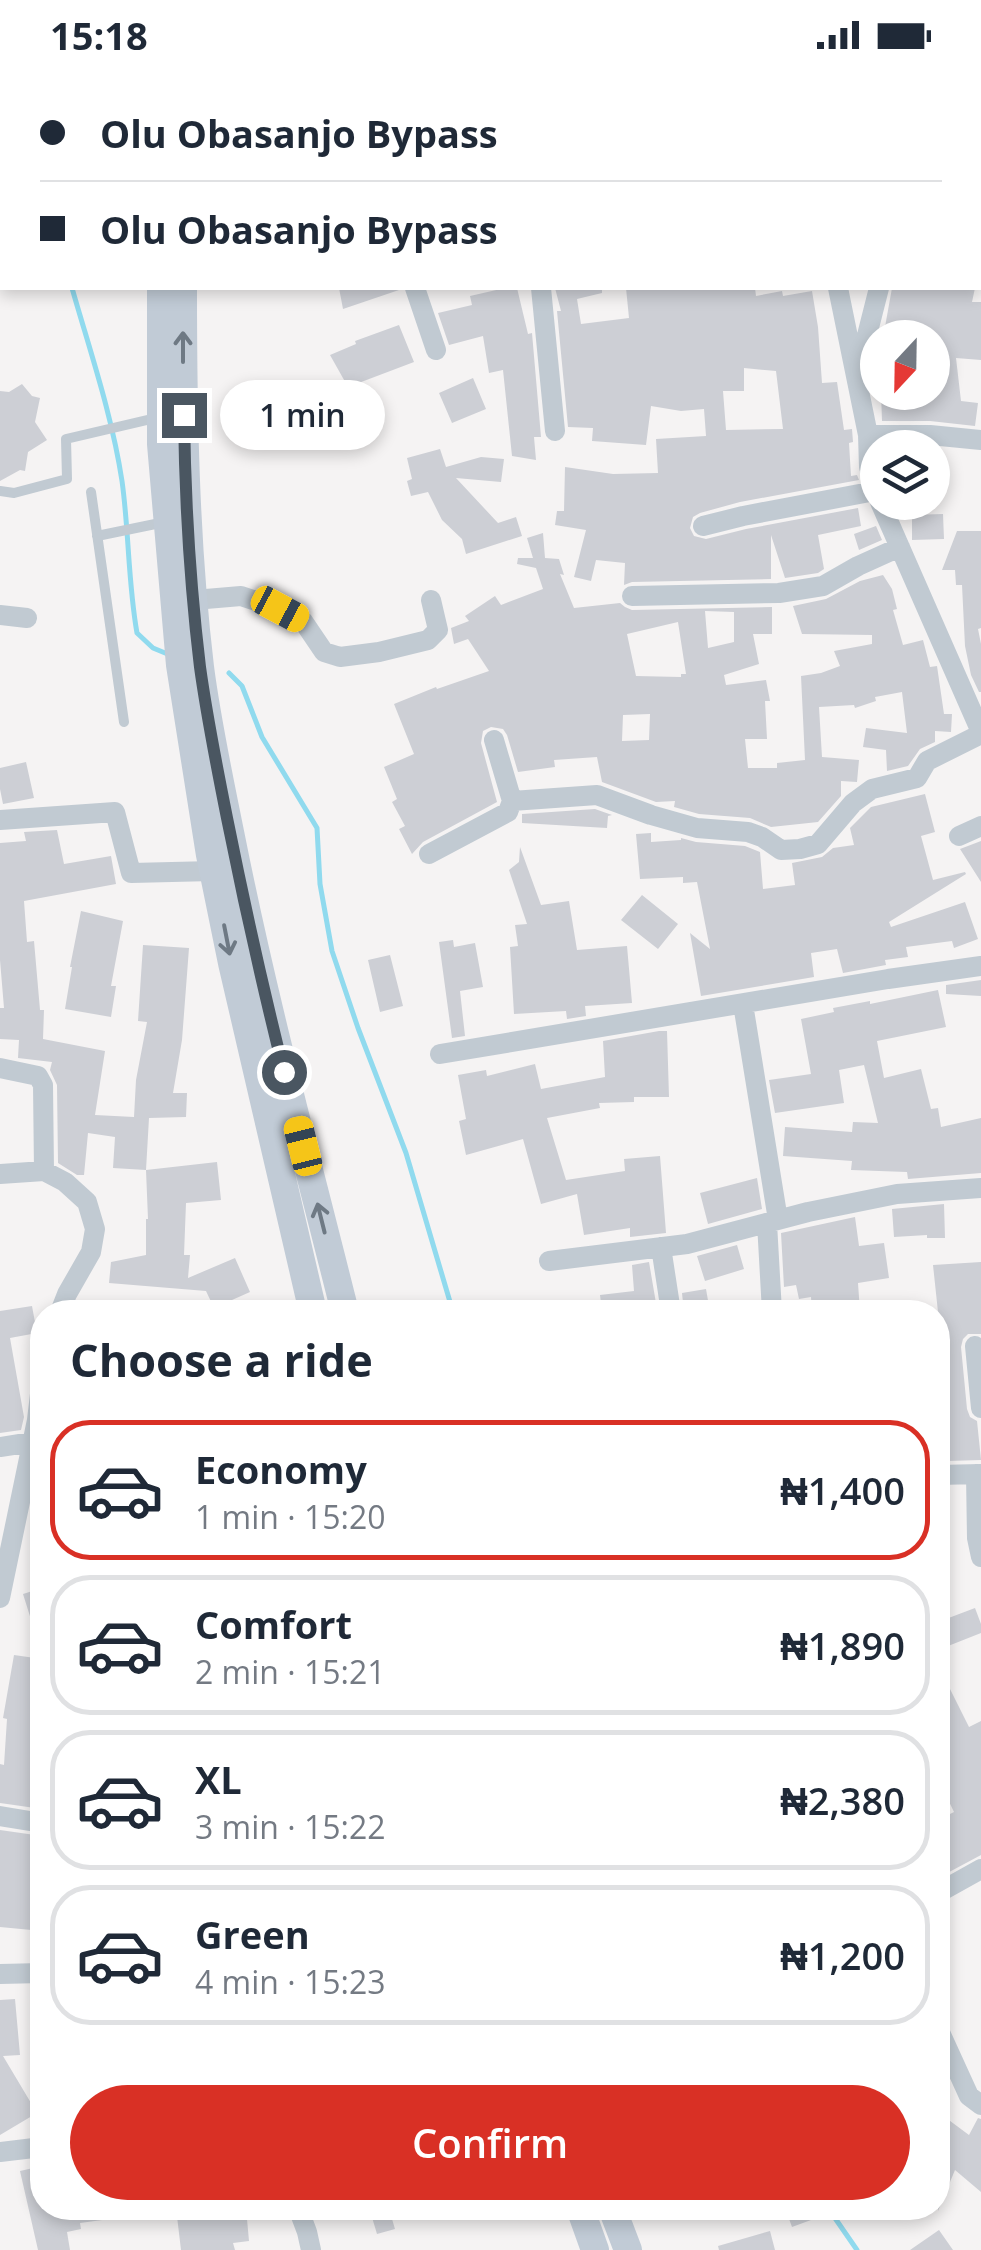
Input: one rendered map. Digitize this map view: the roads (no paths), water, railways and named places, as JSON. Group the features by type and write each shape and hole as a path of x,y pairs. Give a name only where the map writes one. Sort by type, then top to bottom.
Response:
{"main road":[{"path":"162,290 161,416 166,522 180,665 213,871 310,1300"},
{"path":"183,290 184,444 200,668 256,961 341,1300"},
{"path":"584,2220 595,2250"},
{"path":"617,2220 628,2250"}],"street":[{"path":"417,290 436,350"},
{"path":"541,290 555,431"},
{"path":"838,290 867,430"},
{"path":"857,374 879,290"},
{"path":"950,436 981,440"},
{"path":"702,526 743,516 860,500"},
{"path":"512,800 597,795 650,816 697,828 748,832 781,850 800,849 818,844 853,802 872,789 917,778 926,762 981,733 888,520"},
{"path":"632,596 779,593 823,586 900,546"},
{"path":"194,600 240,596 280,609 303,621 324,652 340,658 428,640 438,630 431,600"},
{"path":"0,615 27,618"},
{"path":"429,854 508,812 512,800 494,740"},
{"path":"0,820 115,812 131,873 213,871"},
{"path":"959,836 981,826"},
{"path":"440,1054 981,966"},
{"path":"743,1004 773,1221 772,1300"},
{"path":"0,1068 38,1076 43,1085 44,1171"},
{"path":"0,1174 44,1171 66,1182 88,1202 95,1228 91,1252 65,1300"},
{"path":"549,1261 687,1244 897,1194 981,1188"},
{"path":"661,1247 669,1300"},
{"path":"975,1346 981,1408"},
{"path":"0,1447 30,1442"},
{"path":"0,1598 30,1452"},
{"path":"950,1475 978,1474 977,1538 981,1558"},
{"path":"0,1816 30,1821"},
{"path":"950,1887 981,1870"},
{"path":"0,1974 30,1973"},
{"path":"950,2054 969,2096 981,2105"},
{"path":"0,2152 30,2148"},
{"path":"303,2220 311,2250"}],"lane":[{"path":"0,491 14,493 67,479 66,439 161,416"},
{"path":"91,492 103,535 124,722"},
{"path":"103,535 166,522"}],"waterway":[{"path":"73,290 118,456 137,633 153,648 170,655"},
{"path":"229,673 242,686 262,737 317,828 320,884 332,951 406,1153 449,1300"},
{"path":"836,2220 857,2250"}]}
